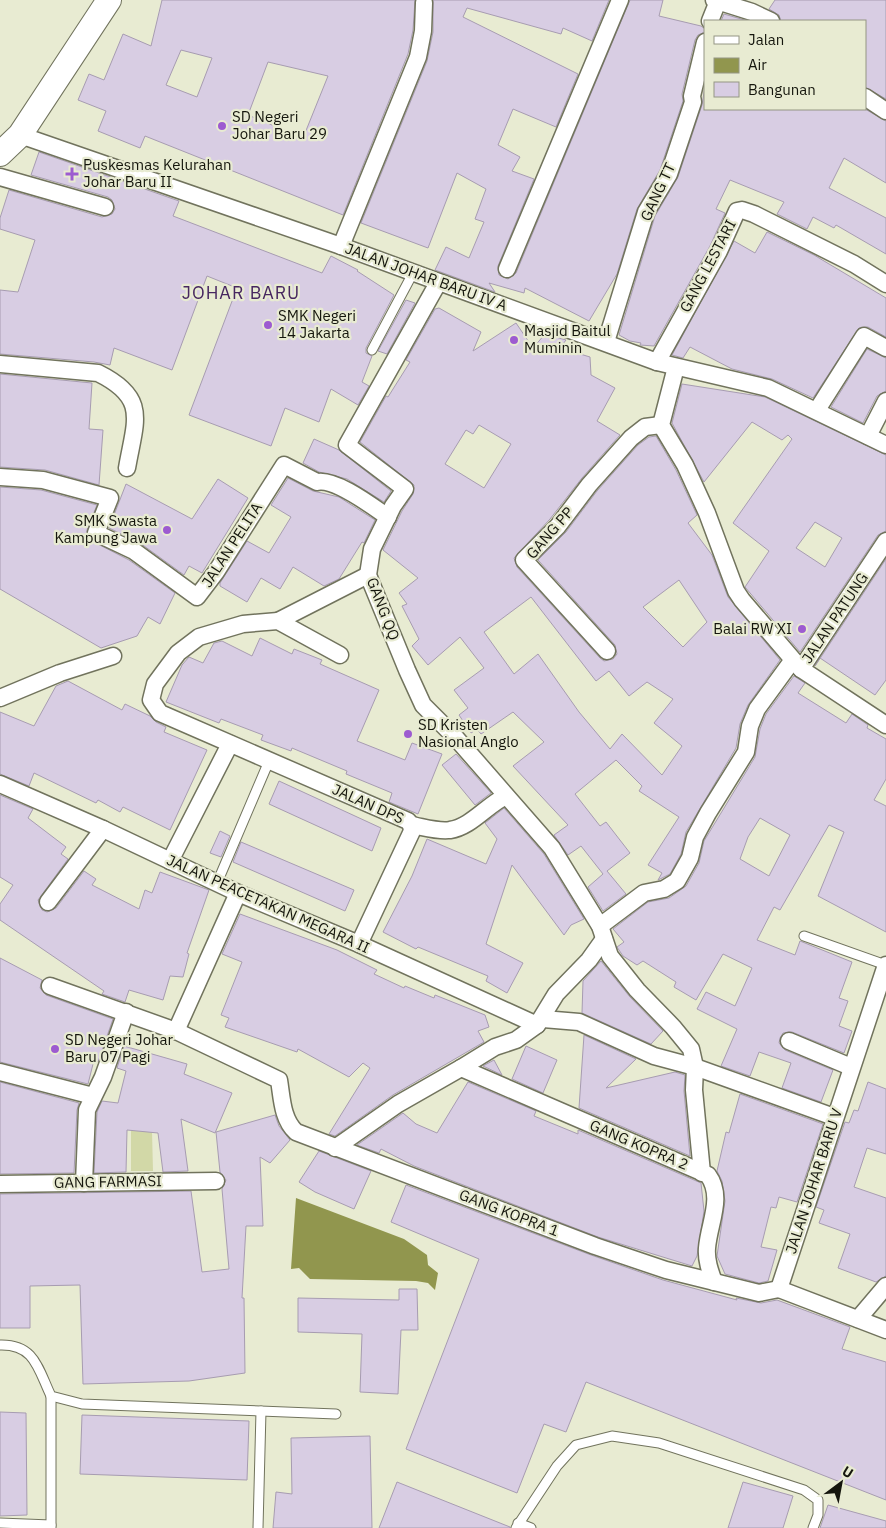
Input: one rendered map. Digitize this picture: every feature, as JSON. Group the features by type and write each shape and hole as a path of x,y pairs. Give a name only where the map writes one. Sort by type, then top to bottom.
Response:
{"street":[{"path":"0,154 20,135 109,0"},
{"path":"507,269 620,0"},
{"path":"710,20 716,0 752,12 769,20"},
{"path":"341,246 418,58 424,31 424,3"},
{"name":"GANG TT","path":"606,342 646,212 669,174 693,102 692,96 704,46"},
{"path":"866,98 886,110"},
{"name":"JALAN JOHAR BARU IV A","path":"20,135 341,246 657,362 768,388 818,410 886,445"},
{"path":"0,177 105,207"},
{"name":"GANG LESTARI","path":"657,362 719,251 737,211 742,210 754,214 854,264 886,284"},
{"name":"GANG QQ","path":"438,282 347,445 405,489 372,549 368,576 423,705 456,738 552,848 602,933 610,956 636,990 673,1027 691,1049 695,1067"},
{"path":"818,410 864,336 886,348"},
{"path":"0,364 98,373 112,380 134,403 136,416 126,468"},
{"path":"676,367 661,425 685,465 704,505 736,591 797,665 886,725"},
{"path":"868,436 886,401"},
{"name":"GANG PP","path":"607,651 524,560 558,526 589,485 632,438 645,427 661,425"},
{"name":"JALAN PELITA","path":"0,477 43,480 110,498 96,533 134,552 197,597 216,572 284,465 317,482 325,480 388,517"},
{"name":"JALAN PATUNG","path":"540,1022 556,994 589,960 602,933 644,893 664,889 677,881 690,858 695,837 746,752 750,726 757,709 797,665 886,541"},
{"path":"278,621 368,576"},
{"path":"278,621 340,655"},
{"name":"JALAN DPS","path":"278,621 244,624 199,637 178,653 155,684 151,700 160,713 408,821 412,831 359,944"},
{"path":"0,698 60,673 113,656"},
{"path":"170,861 230,744"},
{"name":"JALAN PEACETAKAN MEGARA II","path":"0,784 103,829 238,893 540,1022 579,1022 654,1056 695,1067 834,1117"},
{"path":"411,825 450,830 471,820 493,802 506,796"},
{"path":"48,902 103,829"},
{"path":"50,986 176,1031 238,893"},
{"name":"JALAN JOHAR BARU V","path":"779,1289 834,1117 886,965"},
{"path":"84,1183 85,1122 87,1110 103,1077 126,1012"},
{"path":"335,1148 398,1104 464,1070 495,1047 516,1040 540,1022"},
{"name":"GANG KOPRA 1","path":"176,1031 279,1080 289,1126 296,1132 595,1246 666,1270 759,1293 779,1289"},
{"path":"789,1041 851,1067"},
{"path":"695,1067 694,1090 702,1172"},
{"name":"GANG KOPRA 2","path":"464,1070 638,1143 708,1175 714,1183 715,1207 707,1262 714,1282"},
{"path":"0,1072 93,1096"},
{"name":"GANG FARMASI","path":"0,1184 216,1181"},
{"path":"858,1319 886,1286"},
{"path":"779,1289 886,1330"}],"lane":[{"path":"372,350 413,273"},
{"path":"217,883 269,761"},
{"path":"804,936 886,965"},
{"path":"0,1345 13,1344 25,1349 34,1358 51,1396 51,1526 0,1523"},
{"path":"51,1396 82,1404 336,1414"},
{"path":"258,1528 261,1411"},
{"path":"531,1528 517,1526 557,1466 576,1446 612,1436 659,1443 804,1490 818,1500 818,1515 813,1528"}],"shaded area":[{"path":"131,1131 152,1131 153,1171 131,1171"}],"water":[{"path":"296,1198 404,1239 427,1255 428,1265 438,1273 435,1290 428,1283 416,1281 310,1279 299,1268 291,1269"}],"building":[{"path":"162,0 415,0 413,30 408,54 343,215 145,136 140,148 98,131 106,111 78,100 89,74 104,80 123,34 151,46","holes":["181,50 212,58 197,97 166,85","268,62 328,76 303,138 248,115"]},
{"path":"433,0 609,0 592,41 563,28 561,34 467,8 463,17 578,74 556,127 513,109 498,145 520,157 512,171 534,179 498,266 499,275 508,279 516,273 630,0 663,0 659,16 704,28 704,32 698,35 695,40 682,94 683,101 660,170 637,209 617,274 589,321 525,288 524,293 489,283 495,292 435,270 446,247 469,258 484,222 475,219 486,189 457,173 428,248 361,223 427,61 433,32"},
{"path":"775,0 886,0 886,99 866,88 866,20 781,20 779,15 769,9"},
{"path":"724,14 745,20 721,20"},
{"path":"704,92 704,110 866,110 886,121 886,183 844,158 829,188 886,218 886,254 836,225 834,228 813,217 807,229 777,214 784,202 730,180 716,209 725,213 710,246 654,346 640,345 641,343 630,341 619,335 655,216 678,177 702,105"},
{"path":"39,152 179,201 173,216 322,273 331,256 358,270 394,295 366,348 366,353 372,356 362,382 369,386 358,405 331,389 319,422 285,408 271,446 189,415 237,288 207,276 172,370 114,348 110,365 0,354 0,290 18,292 35,240 0,229 0,218 9,190 102,217 112,214 115,209 112,200 108,197 31,175"},
{"path":"767,232 814,255 886,298 886,337 868,327 859,328 813,398 772,379 732,369 690,347 683,358 672,355 734,241 755,253"},
{"path":"406,300 415,303 387,354 378,351"},
{"path":"439,308 481,332 473,351 516,323 533,348 545,334 566,340 560,348 590,357 591,375 615,388 597,421 620,435 582,478 550,519 514,558 517,567 600,658 604,661 613,659 617,654 615,645 538,560 566,532 597,491 638,445 649,437 656,436 676,470 697,515 688,523 712,555 728,597 780,660 748,705 740,724 736,748 686,832 681,854 670,874 658,880 662,873 648,865 679,817 639,791 642,786 616,760 575,794 600,826 606,822 630,853 607,871 626,894 603,911 588,887 603,874 581,846 568,855 554,835 568,825 513,766 544,742 513,712 481,734 477,729 471,733 459,715 468,708 454,690 484,668 460,637 428,665 412,646 419,639 402,606 407,604 399,593 418,578 383,550 402,511 413,494 414,485 360,442 386,396 388,397 410,362 406,360 435,309","holes":["479,425 511,444 484,488 445,464 466,430 473,434","679,580 707,622 683,647 643,607","531,597 596,681 609,671 629,696 647,682 673,699 654,723 682,746 662,775 622,734 610,749 579,712 538,654 514,674 484,632"]},
{"path":"867,349 886,358 886,391 877,396 863,423 831,407"},
{"path":"0,374 92,383 89,429 103,430 99,485 45,470 0,467"},
{"path":"682,384 765,397 886,455 886,531 878,535 800,652 745,587 769,551 733,523 792,439 788,435 782,440 752,422 704,482 672,423","holes":["815,522 842,538 825,567 796,548"]},
{"path":"314,439 339,450 391,491 384,502 347,479 319,472 303,463"},
{"path":"288,478 313,491 339,497 375,520 364,543 362,542 339,579 324,586 293,567 280,589 261,578 247,602 220,586 220,583 247,541 269,553 291,517 271,505"},
{"name":"SMK Swasta Kampung Jawa","path":"218,479 248,498 202,573 189,566 184,575 140,543 109,528 126,484 192,519"},
{"path":"0,487 41,490 97,505 87,530 88,539 129,560 175,593 160,624 148,617 137,636 101,648 0,589"},
{"path":"886,559 886,680 875,695 820,658"},
{"path":"260,638 292,654 294,649 322,660 320,664 379,690 357,741 405,760 412,743 442,754 418,814 389,802 392,793 346,774 347,771 292,748 291,751 261,740 263,735 221,719 219,723 166,702 182,665 189,657 203,663 214,643 222,641 252,656"},
{"path":"794,676 805,683 798,693 846,723 852,714 868,725 867,728 886,739 886,779 874,800 886,806 886,932 818,896 844,832 829,825 780,910 774,907 757,940 795,955 800,941 852,962 839,998 848,1001 839,1026 852,1031 844,1053 792,1032 783,1033 780,1038 779,1043 785,1050 833,1070 821,1102 782,1088 791,1063 759,1052 750,1076 721,1066 737,1029 697,1009 706,992 735,1006 752,968 723,954 696,1000 674,987 676,982 643,961 637,965 623,956 617,947 624,942 613,929 648,902 669,898 686,886 699,863 704,841 755,757 760,729 766,714","holes":["760,818 790,835 769,876 740,859 748,837"]},
{"path":"68,681 122,710 125,704 150,716 156,722 166,727 164,732 207,750 170,830 123,807 120,812 98,800 96,803 34,773 29,786 0,774 0,712 34,726 56,686"},
{"path":"456,754 491,793 475,805 442,765"},
{"path":"279,781 381,828 372,851 269,804"},
{"path":"0,795 33,809 28,818 66,847 61,854 68,859 38,900 42,910 47,912 56,908 84,871 96,879 92,885 139,909 145,890 152,893 160,872 209,890 187,953 189,954 183,977 170,976 163,1000 129,990 125,1002 102,994 104,991 0,920 0,904 13,885 0,877"},
{"path":"504,808 544,854 584,919 571,925 564,935 512,865 486,944 523,963 507,993 486,981 488,976 418,947 416,949 383,932 412,876 427,839 486,864 497,839 485,823"},
{"path":"220,831 230,836 221,857 210,853"},
{"path":"241,842 354,890 345,911 233,862"},
{"path":"240,914 337,950 377,970 374,974 404,988 405,986 434,998 435,995 485,1015 489,1027 478,1031 484,1042 393,1095 335,1136 329,1134 370,1068 363,1063 349,1077 298,1049 297,1052 225,1027 229,1018 221,1015 242,962 222,954"},
{"name":"SD Negeri Johar Baru 07 Pagi","path":"0,958 42,980 40,988 46,995 113,1019 98,1062 94,1060 88,1084 0,1062"},
{"path":"601,961 630,997 663,1031 651,1044 582,1013 583,981"},
{"path":"584,1035 636,1059 606,1088 675,1072 685,1075 684,1091 690,1156 579,1108"},
{"path":"124,1046 187,1064 184,1074 232,1093 215,1133 181,1119 188,1171 163,1172 158,1133 127,1130 126,1172 94,1173 97,1112 102,1101 118,1103 126,1071 117,1068"},
{"path":"526,1046 557,1060 543,1093 512,1079"},
{"path":"494,1060 502,1075 483,1066"},
{"path":"0,1082 79,1103 74,1173 0,1174"},
{"path":"468,1082 536,1111 534,1116 578,1134 578,1130 701,1183 704,1211 697,1256 692,1266 598,1237 414,1166 381,1149 379,1153 357,1145 403,1113 416,1124 437,1133"},
{"path":"868,1082 886,1089 886,1154 867,1148 854,1187 886,1198 886,1276 876,1282 838,1268 850,1234 819,1223 824,1210 816,1207 845,1122 849,1123 854,1110 858,1111"},
{"path":"740,1094 823,1124 797,1202 779,1197 776,1208 771,1207 761,1247 777,1250 768,1281 759,1283 725,1274 717,1256 725,1201 722,1181 717,1171 726,1132 729,1133"},
{"path":"275,1115 279,1126 290,1140 270,1163 260,1157 263,1226 246,1226 242,1298 244,1298 245,1373 189,1381 83,1384 80,1285 30,1286 30,1328 0,1328 0,1194 191,1191 202,1272 229,1269 222,1189 226,1180 220,1172 216,1132"},
{"path":"319,1151 371,1171 354,1209 315,1192 299,1182"},
{"path":"406,1185 591,1255 663,1280 737,1300 736,1298 761,1303 777,1300 850,1327 842,1349 886,1362 886,1500 586,1382 566,1432 544,1424 517,1493 406,1449 479,1259 391,1222"},
{"path":"399,1289 417,1289 418,1330 401,1330 398,1394 360,1392 362,1334 298,1332 298,1298 399,1300"},
{"path":"0,1412 26,1413 27,1515 0,1516"},
{"path":"82,1415 249,1421 247,1480 80,1474"},
{"path":"370,1436 372,1528 273,1528 276,1492 292,1494 291,1438"},
{"path":"397,1482 510,1527 510,1528 379,1528"},
{"path":"743,1482 793,1496 783,1528 728,1528"},
{"path":"828,1505 886,1521 886,1528 820,1528"}],"place":[{"name":"SD Negeri Johar Baru 29","path":"222,126"},
{"name":"Puskesmas Kelurahan Johar Baru II","path":"72,174"},
{"name":"SMK Negeri 14 Jakarta","path":"268,325"},
{"name":"Masjid Baitul Muminin","path":"514,340"},
{"name":"SMK Swasta Kampung Jawa","path":"167,530"},
{"name":"Balai RW XI","path":"802,629"},
{"name":"SD Kristen Nasional Anglo","path":"408,734"},
{"name":"SD Negeri Johar Baru 07 Pagi","path":"55,1049"}],"district":[{"name":"JOHAR BARU","path":"241,293"}]}
